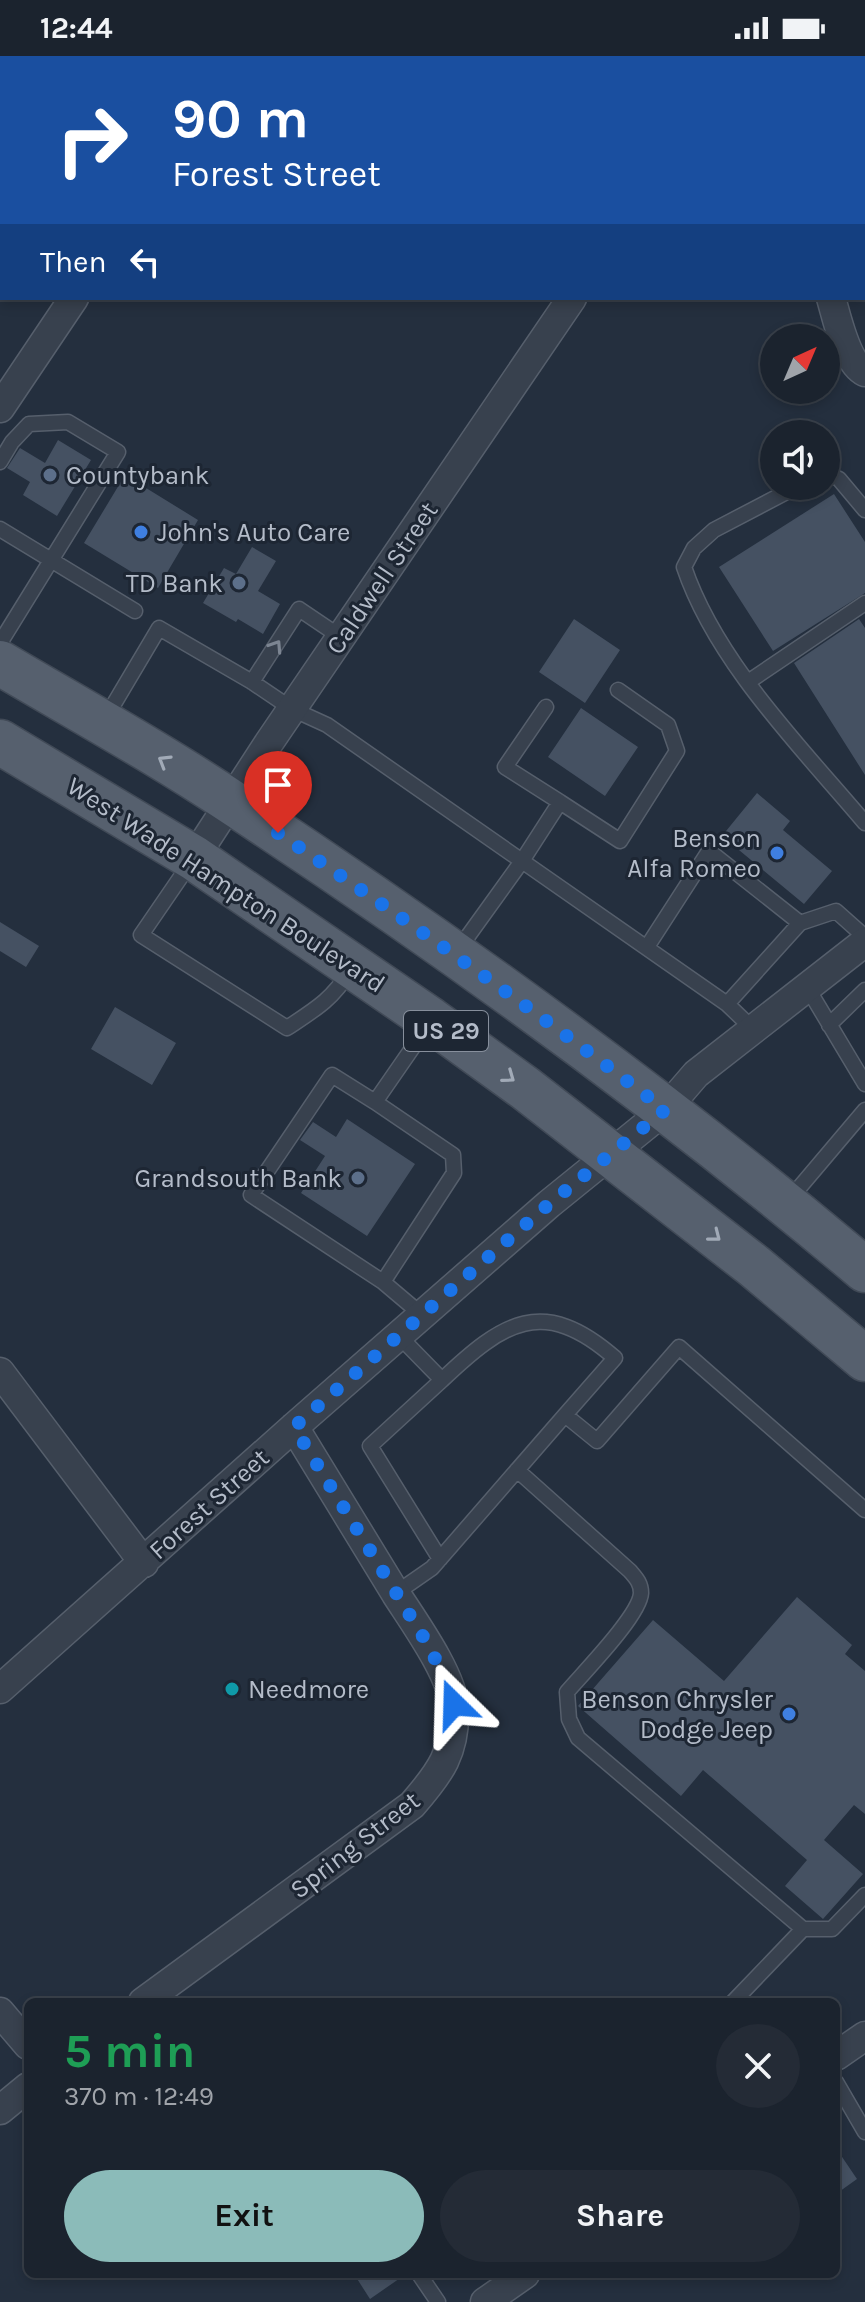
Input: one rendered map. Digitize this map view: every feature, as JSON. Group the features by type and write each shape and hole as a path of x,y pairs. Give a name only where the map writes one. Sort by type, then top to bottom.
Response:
{"main road":[{"name":"West Wade Hampton Boulevard","path":"0,663 231,801 566,1034 638,1132 754,1266 865,1359"},
{"name":"West Wade Hampton Boulevard","path":"0,742 194,858 525,1088 638,1132 786,1204 857,1257"}],"street":[{"path":"0,408 73,300"},
{"name":"Caldwell Street","path":"194,858 571,300"},
{"path":"832,300 855,365 865,372"},
{"name":"Forest Street","path":"0,1689 549,1204 638,1132 696,1074 865,939"},
{"path":"0,1372 144,1563"},
{"name":"Spring Street","path":"148,1998 412,1805 448,1757 454,1730 454,1704 448,1684 427,1643 294,1427"},
{"path":"0,2012 24,2040"},
{"path":"840,2053 865,2036"},
{"path":"0,2110 24,2090"},
{"path":"485,2302 519,2278"}],"lane":[{"path":"0,462 12,442 29,424 68,422 118,452 0,643"},
{"path":"840,480 865,510"},
{"path":"771,500 714,530 694,548 684,567 707,621 748,682 865,823"},
{"path":"0,529 135,611"},
{"path":"748,682 865,603"},
{"path":"252,682 299,609 342,638"},
{"path":"102,724 159,628 292,709 327,725 727,1004 753,1029"},
{"path":"546,707 505,767 620,841 677,751 668,725 618,690"},
{"path":"455,954 560,802"},
{"path":"647,947 709,851 800,923"},
{"path":"194,858 141,935 287,1028 337,991 353,966"},
{"path":"727,1004 800,923 836,911 865,939"},
{"path":"807,987 865,1084"},
{"path":"829,1025 865,990"},
{"path":"375,1102 431,1020"},
{"path":"383,1282 454,1173 453,1155 332,1075 251,1195 383,1282 422,1315"},
{"path":"786,1204 865,1110"},
{"path":"396,1593 432,1568 440,1559 517,1470 615,1358 598,1343 582,1333 539,1321 521,1322 502,1330 474,1350 370,1446 440,1559"},
{"path":"399,1336 442,1380"},
{"path":"565,1415 597,1441 679,1347 865,1510"},
{"path":"517,1470 630,1571 640,1584 641,1596 634,1613 567,1692 569,1719 578,1738 803,1929 832,1929 865,1895"},
{"path":"737,1998 803,1929"},
{"path":"840,2089 865,2132"},
{"path":"422,2278 438,2302"}],"building":[{"name":"Countybank","path":"58,440 91,460 57,516 23,495 30,482 7,468 20,448 45,463"},
{"name":"John's Auto Care","path":"125,475 198,520 158,588 84,543"},
{"path":"825,500 838,500 865,542 865,593 773,651 719,567"},
{"name":"TD Bank","path":"252,547 276,561 258,591 280,604 263,634 203,603 224,568 236,574"},
{"path":"574,619 620,650 585,703 539,672"},
{"path":"859,619 865,628 865,775 794,663"},
{"path":"581,708 638,747 605,796 548,757"},
{"name":"Benson Alfa Romeo","path":"757,793 790,821 783,830 832,871 804,904 722,836"},
{"path":"0,922 39,946 26,967 0,951"},
{"path":"115,1007 176,1043 152,1085 91,1049"},
{"name":"Grandsouth Bank","path":"347,1119 415,1164 367,1236 301,1193 325,1156 300,1140 313,1122 336,1137"},
{"path":"797,1597 852,1645 845,1654 865,1671 865,1814 854,1805 824,1840 863,1874 823,1919 785,1886 807,1860 703,1770 681,1796 578,1706 653,1620 724,1681"},
{"path":"840,2154 857,2179 840,2191"},
{"path":"357,2278 400,2278 370,2299"}],"place":[{"name":"Countybank","path":"50,475"},
{"name":"John's Auto Care","path":"141,532"},
{"name":"TD Bank","path":"239,583"},
{"name":"Benson Alfa Romeo","path":"777,853"},
{"name":"Grandsouth Bank","path":"358,1178"},
{"name":"Needmore","path":"232,1689"},
{"name":"Benson Chrysler Dodge Jeep","path":"789,1714"}],"route":[{"path":"278,833 455,954 665,1110 549,1204 294,1427 427,1643 448,1684 454,1704"}]}
